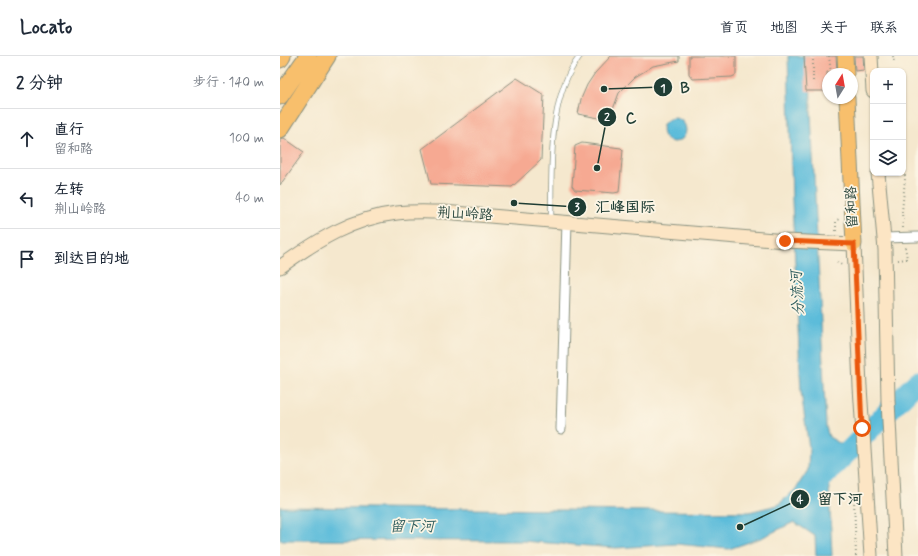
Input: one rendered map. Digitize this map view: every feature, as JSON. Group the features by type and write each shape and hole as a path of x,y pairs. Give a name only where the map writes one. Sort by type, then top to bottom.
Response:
{"highway":[{"path":"280,96 308,56"},
{"path":"280,129 327,56"}],"main road":[{"path":"845,56 846,68"},
{"path":"871,56 872,68"},
{"name":"留和路","path":"847,104 862,428 871,556"},
{"name":"留和路","path":"878,176 884,238 888,401 896,556"},
{"name":"荆山岭路","path":"280,267 323,237 358,221 397,213 443,212 567,221 785,241 854,244"}],"street":[{"path":"561,429 567,221"},
{"path":"884,238 918,237"}],"lane":[{"path":"551,220 553,154 558,101 563,86 580,56"}],"path":[{"path":"813,56 813,84"},
{"path":"829,56 831,68"},
{"path":"893,56 894,62"},
{"path":"903,232 902,212 905,176"},
{"path":"854,496 856,556"}],"water":[{"name":"分流河","path":"788,56 810,56 811,113 826,427 829,437 841,444 844,466 829,486 832,556 816,556 815,536 794,522 761,538 729,549 676,544 616,548 522,541 280,540 280,507 749,512 778,505 795,490 808,470 809,448 801,392 792,200"},
{"path":"674,118 682,122 686,130 682,138 674,142 666,138 662,130 666,122"}],"building":[{"path":"611,56 679,56 679,61 653,66 635,77 619,93 609,120 578,114 581,99 587,85 595,73"},
{"path":"689,56 736,56 736,75 732,77 693,79 689,74"},
{"path":"804,56 836,56 837,68 822,68 822,91 806,91"},
{"path":"854,56 863,56 864,70 858,71 858,68 855,68"},
{"path":"517,78 544,95 541,160 512,187 431,184 422,149"},
{"path":"284,138 304,152 280,185 280,139"},
{"path":"582,143 621,148 623,150 619,192 614,193 575,190 572,186 575,146"}],"waterway":[{"name":"留下河","path":"822,478 918,381"}],"place":[{"name":"B","path":"604,89"},
{"name":"C","path":"597,168"},
{"name":"汇峰国际","path":"514,203"},
{"name":"留下河","path":"740,527"}],"route":[{"path":"785,241 854,244 862,428"}]}
